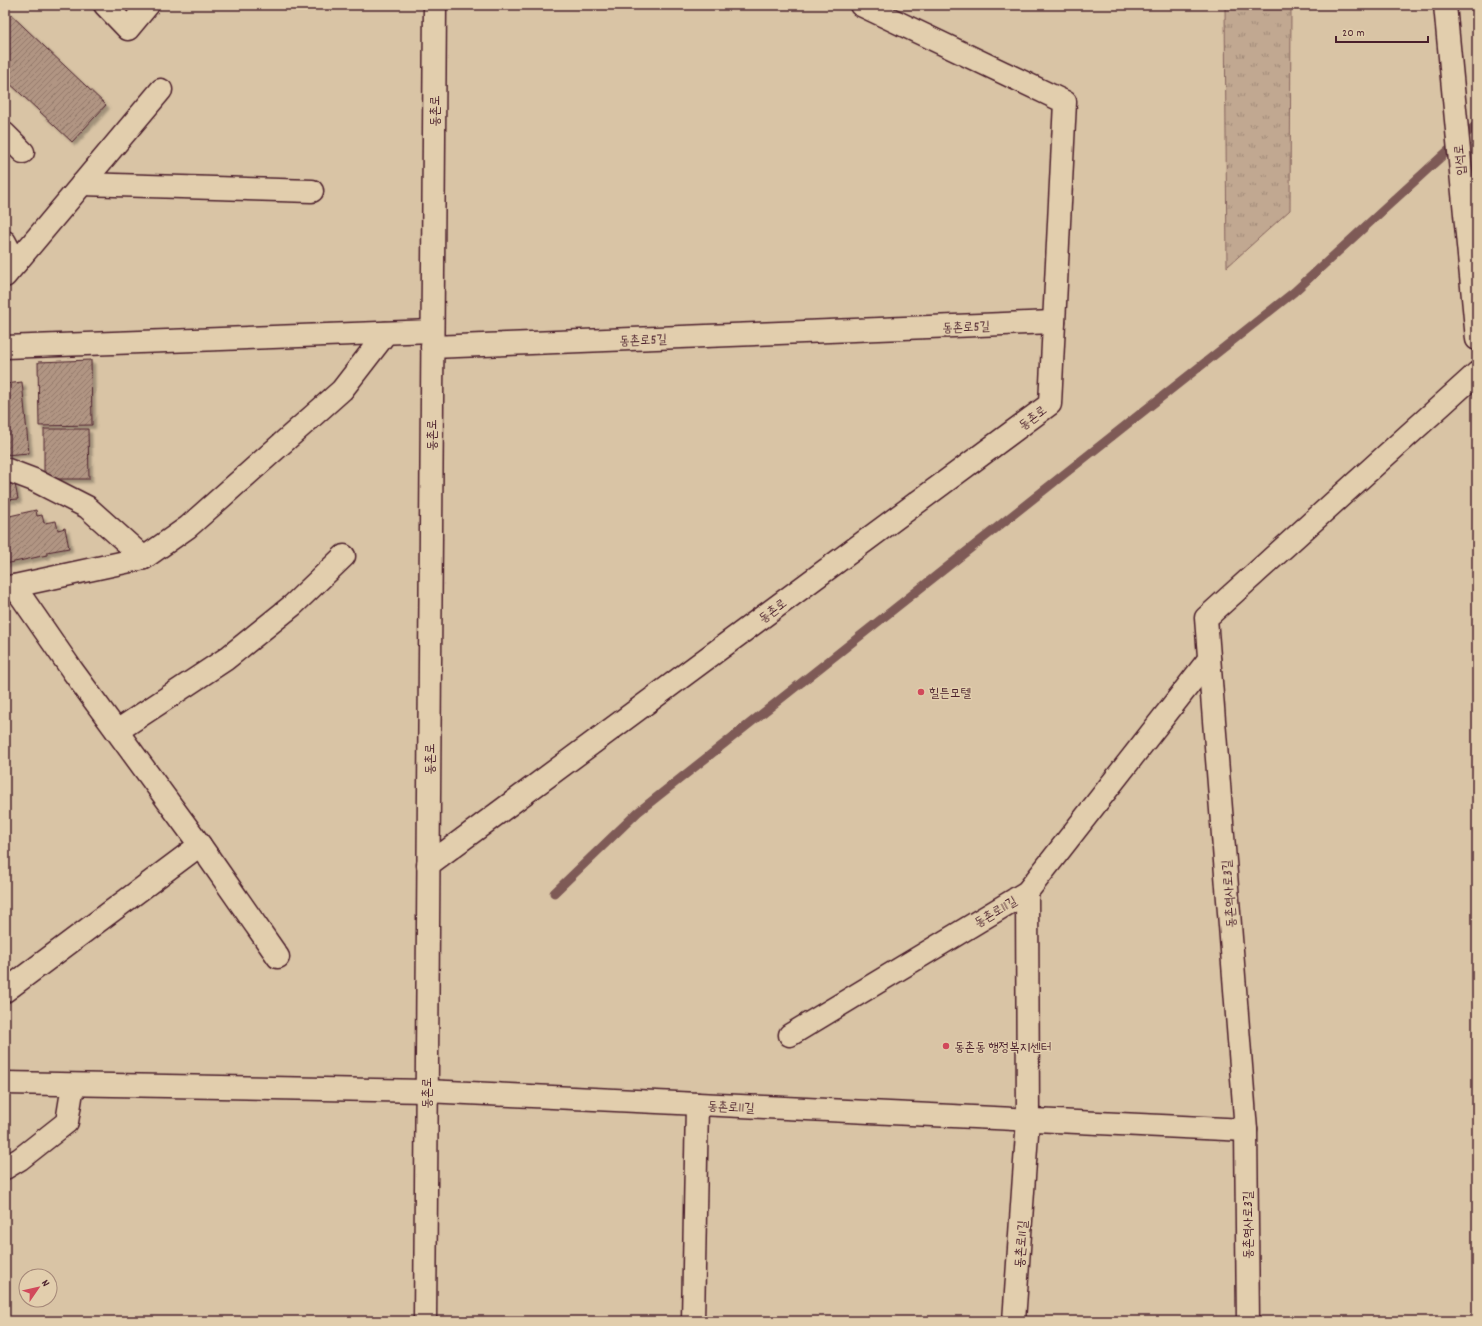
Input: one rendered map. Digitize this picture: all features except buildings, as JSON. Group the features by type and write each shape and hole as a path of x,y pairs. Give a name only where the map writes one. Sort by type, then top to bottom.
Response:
{"street":[{"path":"105,5 128,29 148,5"},
{"name":"동촌로","path":"425,1321 435,5"},
{"path":"860,5 1065,102 1054,322"},
{"name":"입석로","path":"1451,10 1460,181 1477,339"},
{"path":"11,270 161,90"},
{"path":"5,134 23,152"},
{"path":"82,184 312,191"},
{"path":"5,242 11,270"},
{"name":"동촌로","path":"428,865 1050,404 1054,322"},
{"name":"동촌로5길","path":"5,347 386,333 432,339 1054,322"},
{"path":"278,956 200,845 10,587 144,558 188,527 342,390 386,333"},
{"name":"동촌역사로3길","path":"1248,1321 1246,1130 1206,618 1477,373"},
{"path":"5,469 34,480 87,507 144,558"},
{"path":"117,731 226,660 293,605 344,556"},
{"path":"1027,892 1209,659"},
{"path":"5,991 200,845"},
{"name":"동촌로11길","path":"790,1035 1027,892"},
{"name":"동촌로11길","path":"1014,1321 1028,1119 1027,892"},
{"name":"동촌로11길","path":"5,1083 426,1092 1028,1119"},
{"path":"5,1168 20,1159 67,1122 73,1085"},
{"name":"동촌로11길","path":"693,1321 697,1104"},
{"path":"1028,1119 1246,1130"}],"green space":[{"path":"1225,5 1291,5 1290,210 1227,267"}],"waterway":[{"path":"554,893 638,812 1294,292 1477,124"}],"place":[{"name":"힐튼모텔","path":"921,692"},
{"name":"동촌동 행정복지센터","path":"946,1046"}]}
